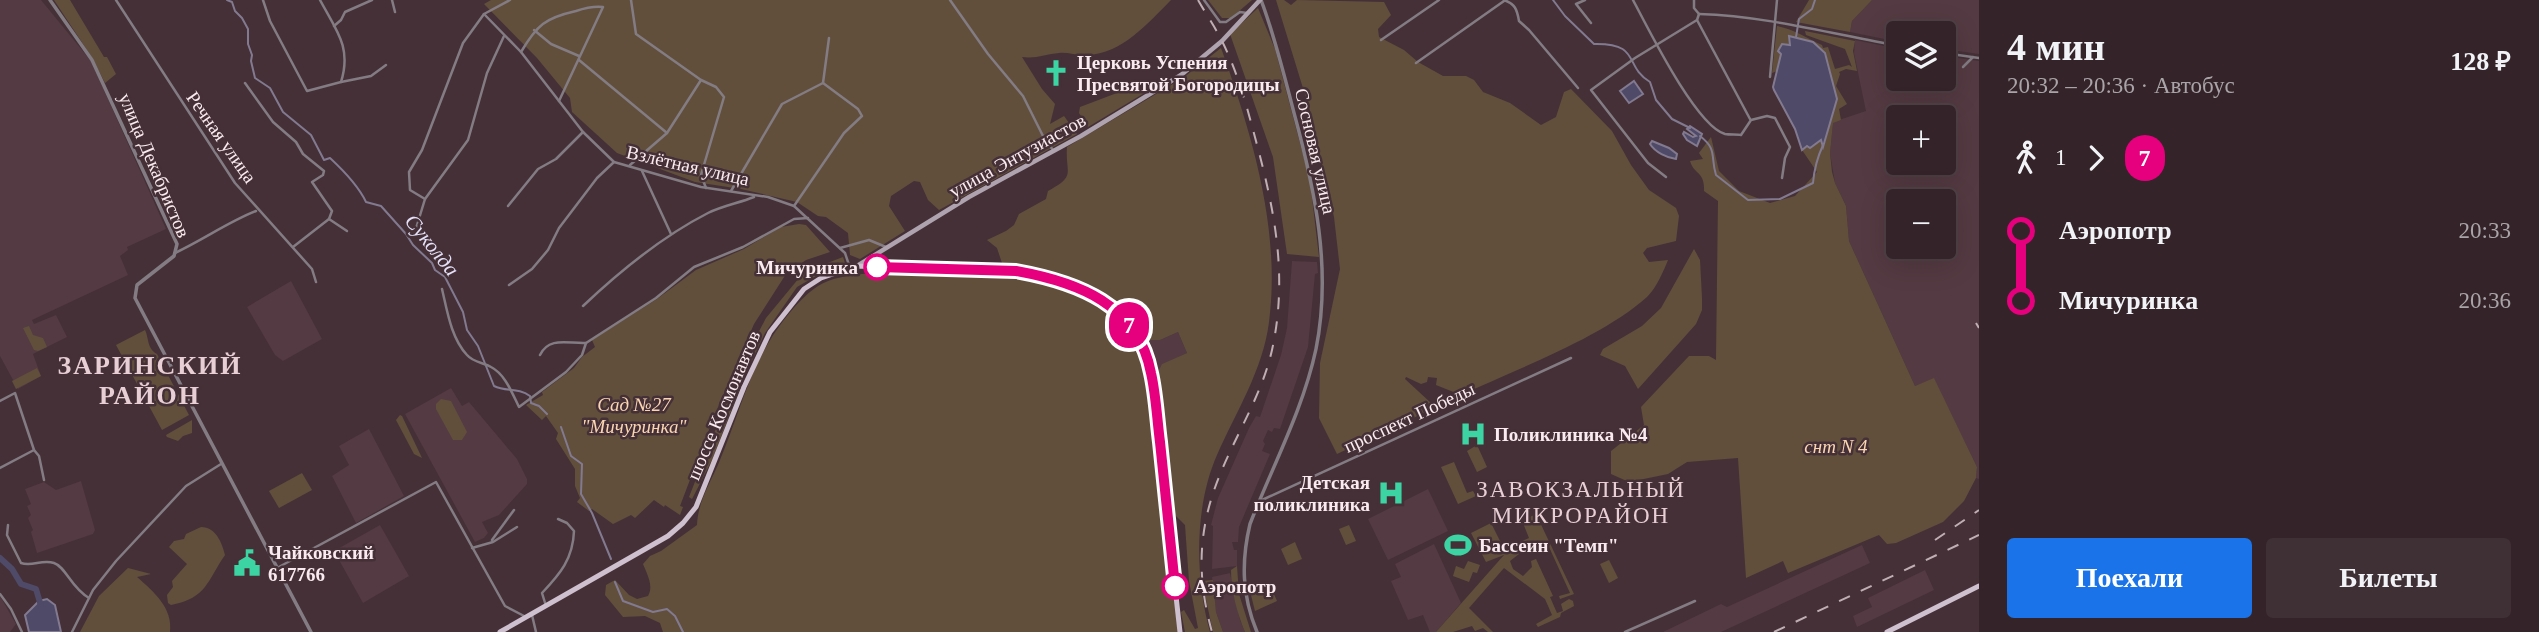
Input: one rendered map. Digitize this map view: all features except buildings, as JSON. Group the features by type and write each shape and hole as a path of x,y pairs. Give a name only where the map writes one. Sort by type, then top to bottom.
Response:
{"main road":[{"name":"улица Энтузиастов","path":"858,266 969,197 1054,151 1181,75 1222,41 1261,0"},
{"name":"шоссе Космонавтов","path":"499,632 668,536 683,523 696,506 744,387 770,332 804,289 821,278 858,266 1016,271 1037,275 1088,291 1121,316 1137,334 1151,372 1180,632"},
{"path":"1891,631 1979,586"}],"street":[{"name":"улица Декабристов","path":"50,0 97,69 177,244 174,257 137,285 135,298 311,632"},
{"name":"Речная улица","path":"116,0 235,183 312,269 316,282"},
{"path":"263,0 270,21 307,91 370,76 386,65"},
{"path":"320,0 345,46 347,65 341,82"},
{"path":"334,26 350,8 372,0"},
{"path":"392,0 394,12"},
{"path":"425,199 410,190 409,172 422,150 463,43 484,14 510,0"},
{"path":"631,0 636,34 701,80 716,87 724,97 701,175 706,188"},
{"path":"950,0 988,54 1023,96 1044,138 1054,151"},
{"path":"1204,0 1220,22 1226,22 1240,12 1247,13"},
{"name":"Сосновая улица","path":"1257,632 1251,616 1242,568 1250,524 1309,373 1320,320 1322,259 1313,182 1272,29 1261,0"},
{"path":"1381,40 1439,0"},
{"path":"1416,62 1504,0 1512,1 1517,8 1519,21 1578,88"},
{"path":"1572,0 1591,23"},
{"path":"1576,4 1585,0"},
{"path":"1633,0 1685,94 1700,114 1718,130 1725,134 1741,135 1751,120 1768,116 1774,118 1790,147 1782,178"},
{"path":"1693,0 1699,14"},
{"path":"1770,77 1777,0"},
{"path":"521,52 534,30 550,17 595,6 603,7 559,101"},
{"name":"Взлётная улица","path":"484,14 521,52 583,132 614,162 706,188 768,197 794,206 845,253 850,268"},
{"path":"1666,177 1648,163 1591,90 1697,20 1699,14"},
{"path":"1699,14 1775,21 1886,43"},
{"path":"1697,20 1751,120"},
{"path":"534,30 551,44 579,58 667,133"},
{"path":"414,235 425,199 468,140 488,73 504,36"},
{"path":"823,83 830,38"},
{"path":"1956,55 1979,58"},
{"path":"1963,67 1973,57"},
{"path":"628,166 667,133 701,80"},
{"path":"245,83 273,122 296,142 303,154 324,171 323,175 314,179 313,185 332,211 329,219 293,247"},
{"path":"731,192 782,104 823,83"},
{"path":"794,206 844,134 862,116 858,109 823,83"},
{"path":"508,206 538,169 556,159 583,132"},
{"path":"509,285 532,268 548,250 559,228 597,178 614,162"},
{"path":"642,171 671,234"},
{"path":"583,306 623,268 671,234 710,212 757,196"},
{"path":"175,253 235,219 258,211"},
{"path":"540,355 543,349 559,341 586,343 656,298 694,267 743,247 794,219 808,218"},
{"path":"329,219 347,231"},
{"path":"839,248 869,240 887,247"},
{"path":"442,289 444,306 466,355 477,363 498,370 519,407 566,372 582,355 586,343"},
{"name":"проспект Победы","path":"1258,501 1571,358"},
{"path":"0,401 15,393 44,480"},
{"path":"0,468 34,450"},
{"path":"72,632 93,590 186,486 221,464"},
{"path":"277,568 436,482 505,606 529,616 536,632"},
{"path":"491,543 514,510"},
{"path":"546,606 542,593 562,572 573,540 573,531 567,523 558,519"},
{"path":"8,525 7,535 21,563 27,565 53,562 62,568 75,589 89,598"},
{"path":"472,548 491,543 517,527"},
{"path":"0,594 22,632"},
{"path":"1625,632 1695,601"}],"shaded area":[{"path":"0,0 41,0 91,61 166,229 127,247 128,250 120,256 128,275 32,320 34,324 56,315 67,337 33,354 41,376 18,389 0,356"},
{"path":"1872,0 1979,0 1979,54 1956,51 1956,21 1886,21 1886,39 1850,32 1852,21"},
{"path":"1789,36 1813,42 1825,53 1837,99 1823,147 1821,140 1802,150 1795,129 1773,87 1781,54 1778,51 1782,44 1790,45"},
{"path":"1855,40 1886,46 1886,91 1956,91 1956,58 1979,61 1979,479 1976,478 1977,467 1934,379 1915,386 1849,241 1846,206 1835,183 1830,153 1833,122 1866,111 1854,53"},
{"path":"1634,81 1643,94 1629,103 1620,91"},
{"path":"1690,126 1702,134 1697,146 1683,134 1684,132 1696,136 1687,129"},
{"path":"1652,141 1677,154 1676,159 1658,152 1650,144"},
{"path":"1292,261 1317,262 1318,273 1315,274 1308,347 1280,429 1274,428 1272,432 1268,430 1263,441 1265,444 1262,451 1270,454 1239,527 1238,542 1232,542 1234,550 1237,550 1237,566 1212,569 1211,525 1218,498 1249,428 1256,416 1260,417 1281,355 1287,328"},
{"path":"291,281 322,339 283,361 275,355 247,307"},
{"path":"1178,332 1187,353 1163,364 1157,374 1146,340 1160,340"},
{"path":"451,388 462,406 469,402 517,459 527,479 527,484 499,515 482,522 488,533 475,542 405,414"},
{"path":"369,429 404,496 356,523 332,476 349,465 339,446"},
{"path":"81,481 95,530 93,534 37,553 28,518 31,515 27,506 31,504 25,489 44,482 56,490"},
{"path":"1428,489 1448,531 1388,560 1368,519"},
{"path":"380,525 409,576 363,603 334,551"},
{"path":"1434,544 1461,603 1436,632 1430,632 1423,615 1408,620 1391,581 1401,577 1395,564"},
{"path":"1862,545 1870,563 1721,632 1663,632 1721,604 1727,607"},
{"path":"1925,570 1934,590 1857,627 1853,616 1872,607 1868,598"},
{"path":"1230,573 1245,632 1223,632 1216,612 1212,577"},
{"path":"0,596 16,624 10,632 0,632"},
{"path":"47,599 55,605 61,632 29,632 25,615 39,601"}],"green space":[{"path":"54,0 70,0 104,57 107,57 116,74 105,83 93,59"},
{"path":"491,0 1171,0 1134,36 1112,49 1087,55 1062,53 1022,57 1055,104 1050,124 1064,116 1077,134 939,210 928,200 920,182 914,181 891,196 889,206 905,231 860,259 850,255 848,233 826,217 818,216 797,202 695,182 617,153 572,112 570,98 537,58 484,4"},
{"path":"1208,0 1252,0 1231,18 1222,18"},
{"path":"1276,0 1284,0 1291,5 1297,0 1384,2 1391,15 1378,29 1379,37 1443,76 1466,76 1474,80 1483,92 1510,103 1541,125 1556,117 1564,92 1571,89 1612,131 1649,190 1676,208 1679,216 1676,241 1647,248 1643,253 1649,262 1668,260 1651,293 1628,312 1583,339 1461,395 1436,385 1437,378 1428,377 1427,382 1421,384 1406,377 1405,379 1431,403 1432,409 1337,454 1319,418 1320,363 1340,269 1334,217 1310,111"},
{"path":"1809,0 1872,0 1852,21 1850,32 1796,22"},
{"path":"1258,8 1275,49 1310,181 1319,257 1287,254 1273,157 1230,34"},
{"name":"снт N 4","path":"1777,26 1800,34 1823,48 1828,47 1835,69 1849,65 1852,67 1845,49 1806,35 1805,31 1855,41 1853,51 1857,71 1846,69 1839,72 1836,86 1847,104 1839,109 1841,120 1833,123 1830,153 1835,183 1846,206 1849,241 1915,386 1934,378 1977,467 1976,478 1964,501 1943,522 1896,543 1887,544 1879,535 1788,573 1783,561 1746,578 1738,458 1687,462 1668,474 1629,482 1611,474 1611,451 1644,425 1641,407 1689,356 1709,356 1716,360 1718,201 1704,191 1703,180 1690,161 1703,159 1699,153 1711,137 1719,171 1739,191 1770,203 1795,196 1817,172 1802,150 1821,140 1824,144 1837,99 1828,62 1825,53 1813,42 1796,39 1781,54 1777,71 1772,73"},
{"path":"1221,48 1243,114 1261,183 1271,252 1272,287 1269,322 1261,357 1217,455 1204,497 1199,543 1200,566 1210,632 1185,632 1181,612 1184,610 1195,629 1198,628 1189,581 1185,525 1173,513 1160,381 1157,374 1162,364 1187,353 1178,332 1160,340 1146,340 1123,311 1089,286 1053,274 1002,263 997,248 987,240 1014,225 1019,214 1046,199 1048,191 1063,181 1068,173 1067,147 1183,78"},
{"path":"1161,83 1088,127 1079,113 1080,107 1138,85"},
{"name":"Сад №27 \"Мичуринка\"","path":"806,225 830,252 806,260 786,274 754,324 715,414 680,506 683,507 680,515 654,500 635,518 631,515 613,524 577,502 580,498 575,486 575,469 556,439 558,433 546,416 542,420 526,405 543,395 542,392 574,368 582,357 595,347 592,340 657,299 696,270 744,249 781,227"},
{"path":"1694,249 1700,260 1702,310 1696,324 1638,389 1625,366 1600,355 1603,349 1642,326 1661,308"},
{"path":"843,257 845,263 797,287 765,333 745,375 712,460 692,499 689,497 739,370 766,318 804,272"},
{"path":"923,272 1014,276 1045,281 1075,290 1101,303 1123,322 1139,348 1148,377 1179,632 663,632 660,623 645,616 623,617 605,595 606,585 615,580 629,595 637,599 648,596 650,584 643,564 650,556 697,525 702,500 756,366 781,323 793,309 818,286 841,277 869,273"},
{"path":"29,326 33,335 43,338 47,347 34,350 23,328"},
{"path":"145,330 150,346 157,354 189,415 162,430 116,345"},
{"path":"37,368 41,376 16,389 12,381"},
{"path":"441,399 451,401 467,432 462,440 453,440 436,409 436,404"},
{"path":"400,415 422,458 414,454 396,420"},
{"path":"192,420 192,433 178,441 167,437 166,435"},
{"path":"1477,445 1487,467 1477,472 1467,451"},
{"path":"1454,462 1467,493 1473,491 1476,496 1458,504 1441,467"},
{"path":"302,473 312,490 279,508 269,491"},
{"path":"1536,514 1574,594 1560,599 1559,596 1570,593 1549,547 1546,548 1543,542 1518,552 1510,561 1513,569 1523,576 1532,567 1531,561 1536,559 1553,596 1550,597 1557,613 1563,611 1561,604 1569,599 1574,606 1561,613 1560,617 1538,627 1536,624 1552,615 1545,599 1504,568 1469,608 1493,632 1483,628 1475,631 1472,626 1453,632 1436,632 1504,555 1486,562 1471,533 1491,523 1501,543 1505,542 1508,547 1529,538 1523,523 1532,523 1530,517"},
{"path":"1349,525 1356,541 1346,545 1339,529"},
{"path":"201,527 214,533 225,555 199,593 171,605 167,595 173,587 172,581 187,564 169,547 174,541 184,539 186,534"},
{"path":"1295,542 1302,559 1288,565 1281,549"},
{"path":"1609,560 1618,578 1609,583 1600,564"},
{"path":"1468,561 1480,565 1469,582 1453,576 1456,566 1464,569"},
{"path":"1237,566 1239,594 1251,632 1245,632 1235,601 1231,570"},
{"path":"128,568 151,574 137,577 165,608 170,632 80,632 99,596"},
{"path":"1213,580 1216,612 1223,632 1213,632 1202,581"},
{"path":"1269,583 1277,601 1255,611 1250,591"}],"waterway":[{"name":"Суколда","path":"227,0 232,2 248,29 248,44 255,78 270,88 283,112 311,135 324,160 330,158 355,184 366,202 381,206 413,245 432,263 435,270 445,277 494,386 526,393 530,396 531,403 547,414"},
{"path":"1553,0 1565,16 1594,44 1619,47 1626,51 1642,76 1650,82 1656,100 1672,119 1690,128"},
{"path":"1796,37 1799,19 1812,9 1815,0"},
{"path":"1700,136 1711,149 1716,175 1748,200 1780,199 1813,183 1823,145"},
{"name":"Суколда","path":"561,427 571,456 582,464 581,494 611,559"},
{"path":"0,558 12,569 21,584 36,589 41,606"},
{"name":"Суколда","path":"615,582 623,601 653,612 667,609 675,616 683,632"}],"railway":[{"path":"1198,0 1228,53 1246,103 1269,193 1279,271 1277,323 1268,366 1213,492 1204,532 1203,591 1212,632"},
{"path":"1976,323 1979,328"},
{"path":"1935,540 1979,510"},
{"path":"1774,632 1979,535"}],"bus line":[{"name":"7","path":"877,267 1016,271 1037,275 1088,291 1121,316 1137,334 1151,372 1175,586"}],"place":[{"name":"Церковь Успения Пресвятой Богородицы","path":"1056,73"},
{"name":"Мичуринка","path":"877,267"},
{"name":"Поликлиника №4","path":"1473,434"},
{"name":"Детская поликлиника","path":"1391,493"},
{"name":"Бассеин \"Темп\"","path":"1458,545"},
{"name":"Чайковский 617766","path":"247,563"},
{"name":"Аэропотр","path":"1175,586"}],"district":[{"name":"ЗАРИНСКИЙ РАЙОН","path":"150,380"},
{"name":"ЗАВОКЗАЛЬНЫЙ МИКРОРАЙОН","path":"1581,502"}]}
